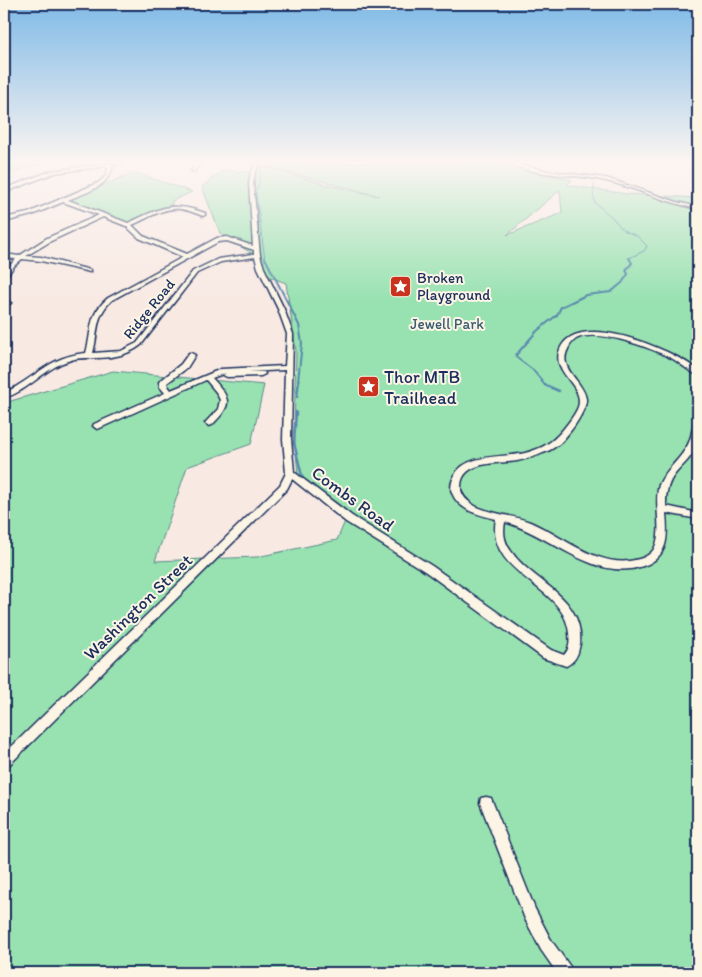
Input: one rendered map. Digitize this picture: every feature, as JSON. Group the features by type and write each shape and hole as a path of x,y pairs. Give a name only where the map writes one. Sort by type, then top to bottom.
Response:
{"street":[{"path":"4,220 25,216 43,209"},
{"path":"87,209 128,226 140,237 186,256"},
{"path":"128,226 164,209"},
{"path":"190,209 203,214"},
{"path":"89,356 92,348 96,316 104,304 211,242 224,238 257,252 253,209"},
{"path":"4,276 21,257 45,242 104,215"},
{"name":"Ridge Road","path":"4,396 26,385 60,361 73,357 119,355 136,347 191,276 199,269 220,260 257,252"},
{"name":"Combs Road","path":"257,252 261,268 288,326 291,341 287,426 290,474 349,519 429,569 547,654 566,661 574,652 576,634 574,625 561,604 510,557 504,549 499,534 501,517"},
{"path":"4,256 51,261 88,271"},
{"path":"698,373 686,363 672,356 617,336 594,333 576,337 563,350 561,358 565,368 580,391 582,404 560,438 548,447 534,453 468,466 456,480 456,492 462,502 475,510 529,526 598,561 624,566 649,559 658,549 661,535 661,495 665,480 668,473 691,447 698,423"},
{"path":"170,393 164,388 163,382 184,366 191,355"},
{"path":"97,426 207,377 290,371"},
{"path":"207,377 221,394 224,405 223,410 209,423"},
{"name":"Washington Street","path":"4,762 284,487 290,474"},
{"path":"661,508 698,516"},
{"path":"486,802 530,914 546,945 566,973"}],"green space":[{"path":"92,209 159,209 129,223"},
{"name":"Jewell Park","path":"210,209 538,209 507,235 562,213 562,209 698,209 698,973 4,973 4,403 113,371 264,385 251,444 187,467 155,561 257,557 337,540 349,512 298,474 294,433 296,351 286,283 265,275 263,261 220,233"}],"waterway":[{"path":"258,209 265,260"},
{"path":"602,209 623,230 637,236 647,246 644,251 629,258"},
{"path":"265,258 299,325 302,343 298,381"},
{"path":"542,381 516,355 537,331 557,315 561,307 586,295 611,292 622,283 628,274 626,270 632,263 629,258"},
{"path":"297,397 299,380"},
{"path":"541,380 545,385 559,391"},
{"path":"296,412 294,443 302,476"}],"place":[{"name":"Broken Playground","path":"401,287"},
{"name":"Thor MTB Trailhead","path":"368,387"}]}
